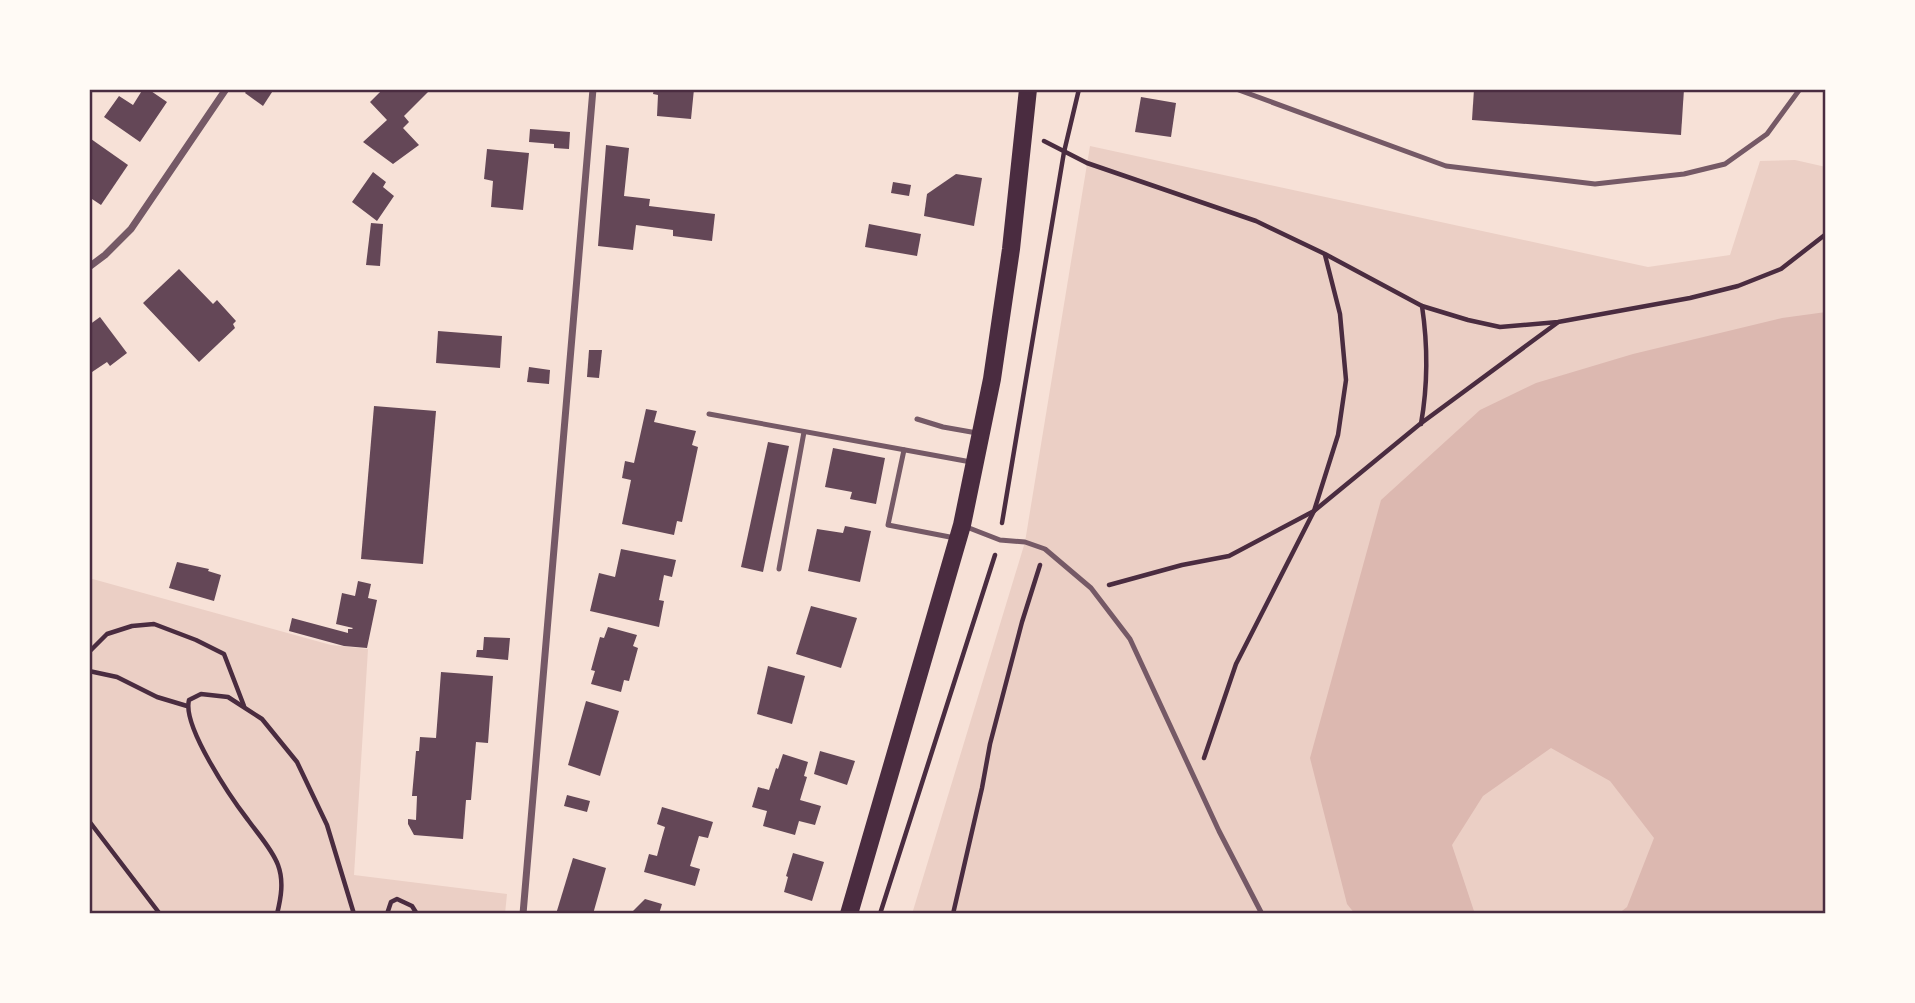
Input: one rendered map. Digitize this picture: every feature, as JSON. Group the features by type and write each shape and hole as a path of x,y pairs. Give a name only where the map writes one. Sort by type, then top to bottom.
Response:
{"main road":[{"path":"849,914 960,531 992,379 1012,249 1028,89"}],"street":[{"path":"89,267 131,229 226,89"},
{"path":"523,914 593,89"}],"lane":[{"path":"1236,89 1446,166 1595,184 1684,174 1725,164 1767,134 1800,89"},
{"path":"709,414 974,463"},
{"path":"918,419 943,428 980,433"},
{"path":"779,569 804,432"},
{"path":"904,450 888,525 960,531 1045,548 1091,588 1130,639 1219,831 1262,914"}],"path":[{"path":"1024,130 1087,163 1256,221 1422,306 1500,327 1558,323 1738,286 1781,269 1826,234"},
{"path":"1196,782 1236,664 1314,511 1338,435 1346,380 1340,314 1325,254"},
{"path":"1420,425 1427,378 1426,332 1422,306"},
{"path":"1091,588 1127,582 1182,565 1229,556 1314,511 1420,425 1558,323"},
{"path":"953,914 990,744 1022,622 1045,548"},
{"path":"89,652 107,635 132,626 155,624 224,654 244,707"},
{"path":"89,671 117,677 156,697 187,706"},
{"path":"277,914 282,884 278,865 238,807 193,731 187,706 189,700 201,694 228,697 262,719 297,762 327,825 354,914"},
{"path":"89,821 160,914"},
{"path":"387,914 391,902 397,899 412,906 417,914"}],"shaded area":[{"path":"1090,146 1648,267 1730,255 1760,161 1795,160 1826,167 1826,914 912,914 1025,542"},
{"path":"1826,312 1826,914 1618,914 1627,907 1654,838 1610,781 1551,748 1483,796 1452,845 1475,914 1355,914 1347,904 1310,758 1381,500 1480,410 1536,383 1633,354 1782,318"},
{"path":"89,578 331,645 368,649 354,875 507,894 505,914 89,914"}],"building":[{"path":"143,89 148,89 167,102 140,142 104,117 119,96 133,105"},
{"path":"248,89 274,89 263,106 245,93"},
{"path":"383,89 431,89 404,116 409,122 403,128 419,145 393,164 363,142 387,120 370,102"},
{"path":"654,89 694,89 691,119 657,116 658,95 653,94"},
{"path":"1474,89 1684,89 1681,135 1472,120"},
{"path":"1141,97 1176,103 1171,137 1135,132"},
{"path":"530,129 570,132 569,149 554,148 554,144 529,142"},
{"path":"91,139 128,165 101,205 89,197"},
{"path":"606,145 629,148 624,196 650,199 649,206 715,214 712,241 673,236 673,230 636,225 633,250 598,246"},
{"path":"487,149 529,153 523,210 491,207 493,181 484,179"},
{"path":"373,172 386,182 383,187 394,196 377,221 352,202"},
{"path":"956,174 982,178 974,226 924,216 927,194"},
{"path":"893,182 911,185 909,196 891,193"},
{"path":"371,223 383,224 380,266 366,265"},
{"path":"869,224 921,234 917,256 865,247"},
{"path":"179,269 213,304 217,300 236,321 233,324 235,328 199,362 143,303"},
{"path":"100,317 127,353 110,366 107,362 89,374 89,325"},
{"path":"438,331 502,336 500,368 436,363"},
{"path":"589,350 602,350 599,378 587,377"},
{"path":"529,367 550,370 549,384 527,382"},
{"path":"374,406 436,411 423,564 361,559"},
{"path":"646,409 657,411 654,422 696,431 692,445 698,447 682,522 677,521 674,535 622,524 631,480 622,478 625,461 634,463"},
{"path":"768,442 789,446 763,572 741,567"},
{"path":"833,448 885,458 876,504 850,499 852,492 825,487"},
{"path":"845,526 871,531 860,582 808,571 817,529 843,533"},
{"path":"621,549 676,560 672,577 664,575 659,600 664,601 659,627 590,611 599,573 615,577"},
{"path":"177,562 209,569 208,571 221,575 214,601 169,588"},
{"path":"358,581 371,584 368,598 377,600 367,648 344,646 289,631 292,618 348,633 348,629 353,628 336,624 342,593 355,596"},
{"path":"811,606 857,618 841,668 796,654"},
{"path":"608,627 637,635 633,646 638,648 629,681 624,680 621,692 591,684 595,671 591,670 600,637 604,638"},
{"path":"484,637 510,638 508,660 476,657 477,650 483,650"},
{"path":"768,666 805,676 792,724 757,714"},
{"path":"441,672 493,676 488,743 476,742 471,800 466,800 463,839 414,835 408,824 408,819 416,820 417,796 412,796 420,737 436,738"},
{"path":"586,701 619,711 600,776 568,765"},
{"path":"820,751 855,761 847,785 814,774"},
{"path":"783,754 808,762 804,776 807,777 800,800 821,806 815,825 799,821 795,835 763,826 767,811 752,807 758,787 769,790"},
{"path":"567,795 590,801 587,812 564,806"},
{"path":"662,807 713,822 708,838 699,836 690,866 700,869 695,886 644,872 649,854 657,856 665,827 657,824"},
{"path":"793,853 824,862 812,901 784,892"},
{"path":"573,858 606,868 593,914 556,914"},
{"path":"645,899 662,904 659,914 632,912"}]}
